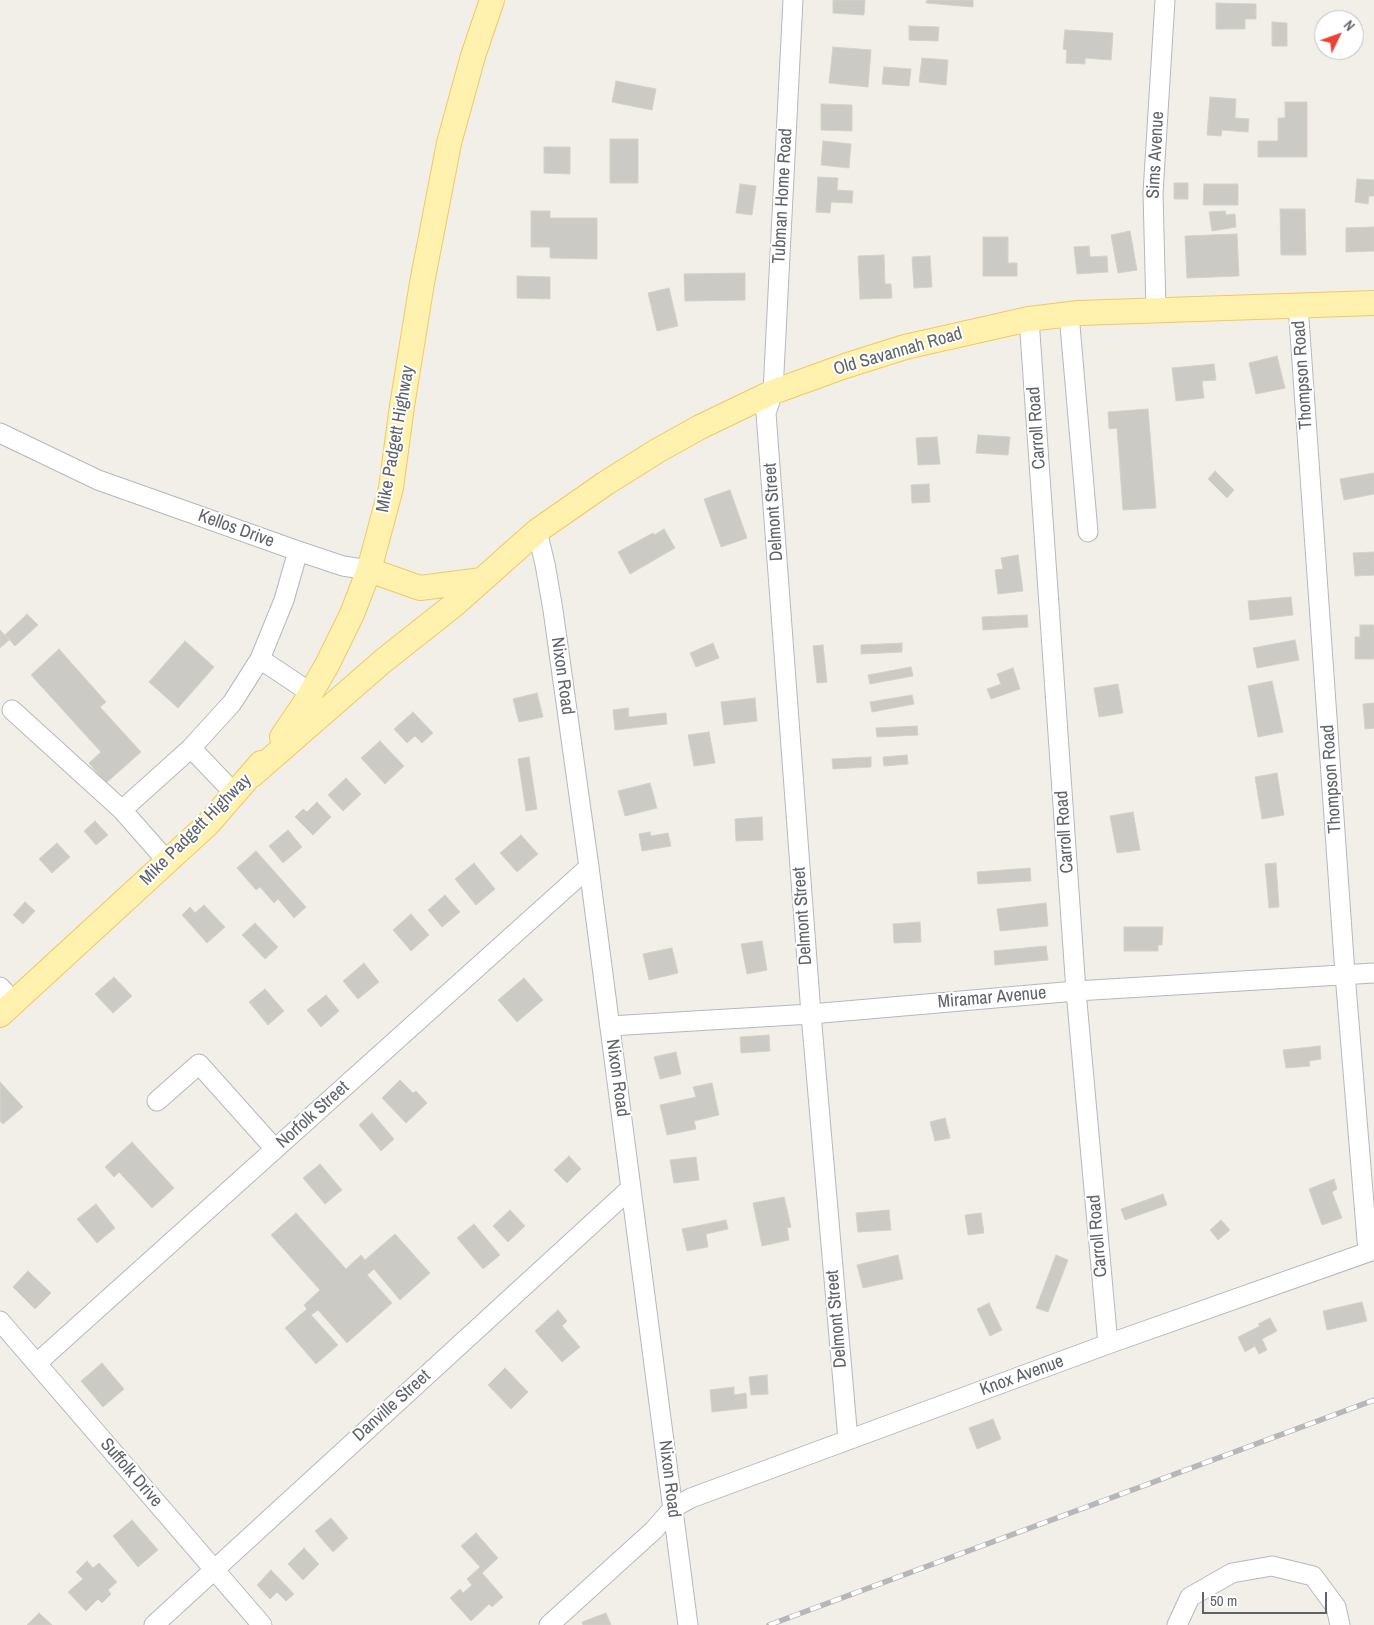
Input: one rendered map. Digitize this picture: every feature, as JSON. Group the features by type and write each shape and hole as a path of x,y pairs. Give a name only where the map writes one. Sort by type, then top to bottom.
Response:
{"main road":[{"name":"Mike Padgett Highway","path":"5,1001 168,861 208,824 235,794 282,738 311,693 352,614 369,570 391,488 402,406 421,292 449,144 473,56 492,0"},
{"name":"Old Savannah Road","path":"251,776 376,667 455,604 537,532 606,483 657,451 700,427 773,392 905,347 1029,319 1069,314 1374,302"},
{"name":"Kellos Drive","path":"369,570 420,588 482,580"}],"street":[{"name":"Tubman Home Road","path":"773,392 793,0"},
{"name":"Sims Avenue","path":"1156,310 1153,193 1165,0"},
{"name":"Thompson Road","path":"1298,305 1346,974 1371,1251"},
{"path":"1069,314 1088,532"},
{"name":"Carroll Road","path":"1029,319 1076,991 1108,1344"},
{"name":"Delmont Street","path":"773,392 766,414 811,1014 848,1440"},
{"name":"Kellos Drive","path":"0,433 98,480 343,566 369,570"},
{"name":"Nixon Road","path":"537,532 553,610 589,867 688,1625"},
{"path":"122,810 191,748 232,703 260,658 284,600 298,551"},
{"path":"260,658 311,693"},
{"path":"12,710 122,810 168,861"},
{"path":"191,748 235,794"},
{"name":"Norfolk Street","path":"37,1363 589,867"},
{"name":"Miramar Avenue","path":"610,1026 811,1014 1076,991 1374,973"},
{"path":"157,1100 200,1064 275,1149"},
{"name":"Danville Street","path":"154,1625 631,1188"},
{"name":"Knox Avenue","path":"672,1508 691,1498 1108,1344 1371,1251"},
{"name":"Suffolk Drive","path":"0,1321 262,1625"},
{"path":"549,1625 654,1530 672,1508"},
{"path":"1177,1625 1190,1597 1232,1573 1272,1566 1313,1576 1336,1607 1340,1625"}],"building":[{"path":"833,0 865,0 864,15 833,13"},
{"path":"927,0 973,0 973,7 926,3"},
{"path":"1216,3 1256,4 1256,19 1245,19 1245,29 1216,29"},
{"path":"1272,22 1287,23 1287,46 1272,46"},
{"path":"909,26 939,27 938,41 909,40"},
{"path":"1065,30 1113,33 1111,60 1085,58 1085,64 1066,63 1067,50 1063,49"},
{"path":"833,47 871,50 868,87 829,83"},
{"path":"922,58 948,60 946,85 919,82"},
{"path":"884,67 911,69 909,86 882,84"},
{"path":"616,81 656,89 652,110 612,102"},
{"path":"1210,97 1236,99 1235,118 1249,119 1248,132 1222,130 1221,136 1207,135"},
{"path":"1285,102 1307,102 1307,157 1258,157 1258,141 1278,141 1278,118 1285,118"},
{"path":"821,104 852,105 852,131 821,130"},
{"path":"610,139 638,139 638,183 610,183"},
{"path":"823,141 851,144 849,168 821,165"},
{"path":"544,147 570,147 570,174 544,173"},
{"path":"818,177 838,178 837,190 853,191 852,203 831,202 830,213 816,212"},
{"path":"1357,179 1374,180 1374,196 1369,196 1368,204 1355,202"},
{"path":"1174,183 1188,183 1188,199 1174,199"},
{"path":"740,184 756,186 752,215 736,213"},
{"path":"1204,184 1238,184 1238,205 1203,205"},
{"path":"1280,209 1305,209 1306,255 1281,255"},
{"path":"531,211 550,211 550,218 597,218 597,259 550,258 550,247 531,247"},
{"path":"1225,211 1226,215 1235,214 1236,227 1212,231 1209,212"},
{"path":"1374,227 1374,251 1346,252 1346,228"},
{"path":"1130,231 1137,270 1118,273 1111,235"},
{"path":"1237,234 1239,276 1187,278 1185,236"},
{"path":"983,237 1008,237 1008,263 1017,263 1017,276 983,276"},
{"path":"1089,246 1090,257 1107,256 1108,272 1077,274 1074,247"},
{"path":"884,255 885,284 891,284 892,298 860,299 858,256"},
{"path":"930,256 932,287 914,288 912,257"},
{"path":"745,273 745,300 685,301 684,274"},
{"path":"517,276 550,277 550,299 517,298"},
{"path":"669,288 678,326 657,331 648,293"},
{"path":"1277,356 1285,388 1256,394 1249,363"},
{"path":"1214,364 1216,380 1202,381 1204,398 1176,401 1172,368"},
{"path":"1148,409 1156,508 1123,510 1117,428 1109,429 1108,412"},
{"path":"978,435 1010,437 1008,455 976,453"},
{"path":"937,437 940,464 918,465 916,438"},
{"path":"1215,471 1234,490 1227,498 1208,479"},
{"path":"1374,473 1374,494 1344,500 1340,479"},
{"path":"929,484 930,502 912,503 911,485"},
{"path":"730,490 747,538 721,547 704,499"},
{"path":"664,529 675,548 630,574 618,552"},
{"path":"1374,552 1374,575 1355,576 1353,553"},
{"path":"1018,555 1023,591 998,594 995,570 1003,569 1001,558"},
{"path":"1291,597 1293,615 1250,620 1248,601"},
{"path":"27,614 38,625 15,646 5,635"},
{"path":"1027,615 1028,627 983,630 982,617"},
{"path":"1360,625 1374,625 1374,659 1355,659 1355,637 1360,637"},
{"path":"0,630 9,640 0,648"},
{"path":"1295,640 1299,660 1257,668 1253,648"},
{"path":"185,641 214,667 178,708 149,682"},
{"path":"713,643 719,658 696,667 690,653"},
{"path":"902,643 902,652 861,654 861,645"},
{"path":"823,645 827,682 817,683 813,646"},
{"path":"59,649 106,702 100,707 141,752 106,783 89,763 101,752 31,675"},
{"path":"911,667 913,676 870,684 868,675"},
{"path":"1013,668 1020,689 991,699 987,689 1001,684 997,674"},
{"path":"1272,681 1283,732 1258,737 1248,686"},
{"path":"1118,684 1123,713 1099,717 1094,688"},
{"path":"537,693 543,717 519,722 513,699"},
{"path":"912,695 914,704 872,712 870,702"},
{"path":"755,698 757,721 724,725 721,702"},
{"path":"1374,703 1374,728 1365,729 1363,704"},
{"path":"628,708 629,717 666,713 667,724 615,730 613,710"},
{"path":"413,712 433,733 422,743 415,736 407,743 394,729"},
{"path":"917,726 918,735 877,737 876,728"},
{"path":"709,732 715,763 694,766 688,735"},
{"path":"380,741 404,766 385,784 361,758"},
{"path":"907,755 908,764 884,766 883,757"},
{"path":"529,757 537,809 526,811 518,759"},
{"path":"871,757 871,767 833,769 832,759"},
{"path":"1277,773 1284,815 1262,819 1255,777"},
{"path":"346,778 361,794 343,811 328,795"},
{"path":"650,783 657,808 625,816 618,791"},
{"path":"317,802 331,817 313,835 295,817 303,809 307,812"},
{"path":"1133,812 1140,850 1117,853 1110,816"},
{"path":"762,817 763,840 736,841 735,819"},
{"path":"95,821 108,835 96,845 84,831"},
{"path":"288,830 302,847 283,863 269,846"},
{"path":"650,832 651,836 668,833 671,846 642,851 639,834"},
{"path":"521,835 538,854 517,872 500,853"},
{"path":"57,843 70,857 52,873 39,859"},
{"path":"256,851 306,907 294,918 278,899 274,903 260,887 256,890 237,868"},
{"path":"474,863 495,889 476,905 455,879"},
{"path":"1276,863 1279,907 1269,908 1265,864"},
{"path":"1030,868 1031,881 978,884 977,872"},
{"path":"445,895 460,912 442,927 428,910"},
{"path":"25,902 35,911 23,924 13,915"},
{"path":"1046,903 1048,926 1000,931 997,909"},
{"path":"204,905 225,927 207,943 182,915 190,907 195,913"},
{"path":"411,914 429,935 411,951 393,930"},
{"path":"920,922 921,942 894,943 893,924"},
{"path":"255,923 278,947 265,959 242,935"},
{"path":"1124,927 1163,927 1162,945 1158,945 1158,951 1124,951"},
{"path":"762,941 767,970 747,974 741,944"},
{"path":"1046,946 1048,960 995,965 994,951"},
{"path":"672,948 678,973 649,980 643,954"},
{"path":"364,963 379,982 358,999 343,981"},
{"path":"114,977 132,996 113,1013 95,994"},
{"path":"524,978 543,1000 517,1022 498,1000"},
{"path":"265,989 284,1011 268,1025 249,1002"},
{"path":"326,995 339,1011 321,1027 307,1010"},
{"path":"769,1035 770,1051 741,1053 740,1037"},
{"path":"1320,1046 1321,1059 1309,1061 1310,1066 1286,1068 1283,1050"},
{"path":"676,1052 681,1074 660,1079 654,1057"},
{"path":"400,1080 413,1093 416,1091 427,1103 406,1123 382,1098"},
{"path":"0,1082 23,1107 3,1124 0,1121"},
{"path":"712,1083 719,1115 694,1121 696,1129 667,1135 660,1105 696,1097 693,1087"},
{"path":"372,1113 394,1139 381,1151 359,1125"},
{"path":"945,1118 950,1138 935,1141 930,1122"},
{"path":"132,1142 174,1188 152,1208 119,1172 114,1177 105,1167"},
{"path":"569,1156 581,1169 567,1183 554,1170"},
{"path":"696,1157 699,1180 674,1183 670,1160"},
{"path":"320,1164 342,1190 325,1204 303,1178"},
{"path":"1334,1179 1337,1189 1332,1192 1342,1218 1322,1225 1309,1189"},
{"path":"1163,1194 1167,1205 1125,1220 1121,1209"},
{"path":"784,1197 791,1227 787,1228 789,1240 762,1246 753,1203"},
{"path":"96,1204 115,1228 97,1243 77,1219"},
{"path":"510,1210 525,1226 508,1242 493,1226"},
{"path":"889,1210 891,1230 858,1232 856,1213"},
{"path":"296,1213 346,1269 361,1255 365,1260 395,1234 430,1273 400,1300 374,1269 367,1275 392,1303 347,1343 318,1310 311,1315 338,1345 316,1364 285,1328 307,1309 304,1305 320,1290 271,1235"},
{"path":"981,1213 984,1233 968,1235 965,1215"},
{"path":"726,1220 728,1229 706,1234 708,1247 687,1251 682,1229"},
{"path":"1221,1220 1230,1230 1218,1240 1210,1230"},
{"path":"474,1224 500,1255 483,1269 457,1238"},
{"path":"898,1255 903,1279 863,1288 857,1265"},
{"path":"1056,1255 1068,1260 1048,1312 1036,1308"},
{"path":"28,1271 51,1293 35,1309 13,1287"},
{"path":"1362,1302 1367,1321 1327,1330 1323,1311"},
{"path":"989,1303 1002,1330 990,1336 977,1309"},
{"path":"558,1310 567,1321 562,1326 580,1347 562,1362 535,1331"},
{"path":"1270,1318 1277,1331 1262,1339 1267,1350 1259,1354 1255,1346 1245,1352 1238,1337 1260,1326 1258,1324"},
{"path":"102,1363 124,1389 103,1407 81,1381"},
{"path":"505,1368 528,1392 511,1409 488,1385"},
{"path":"767,1375 768,1394 751,1395 749,1377"},
{"path":"734,1387 734,1395 746,1393 747,1408 712,1412 710,1390"},
{"path":"993,1419 1001,1439 977,1449 969,1428"},
{"path":"331,1518 348,1538 333,1552 315,1531"},
{"path":"132,1520 158,1550 138,1567 113,1536"},
{"path":"476,1533 498,1558 482,1573 503,1597 492,1607 489,1604 471,1621 450,1598 460,1589 463,1593 472,1585 467,1579 480,1567 461,1546"},
{"path":"304,1548 319,1564 303,1580 288,1564"},
{"path":"87,1561 93,1568 99,1563 117,1582 108,1590 111,1594 102,1603 98,1599 86,1611 68,1592 83,1579 76,1572"},
{"path":"271,1570 294,1594 286,1601 277,1592 270,1599 257,1585"},
{"path":"39,1613 52,1625 27,1625"},
{"path":"606,1613 611,1625 583,1625 582,1622"}],"railway":[{"path":"769,1625 1374,1400"}]}
